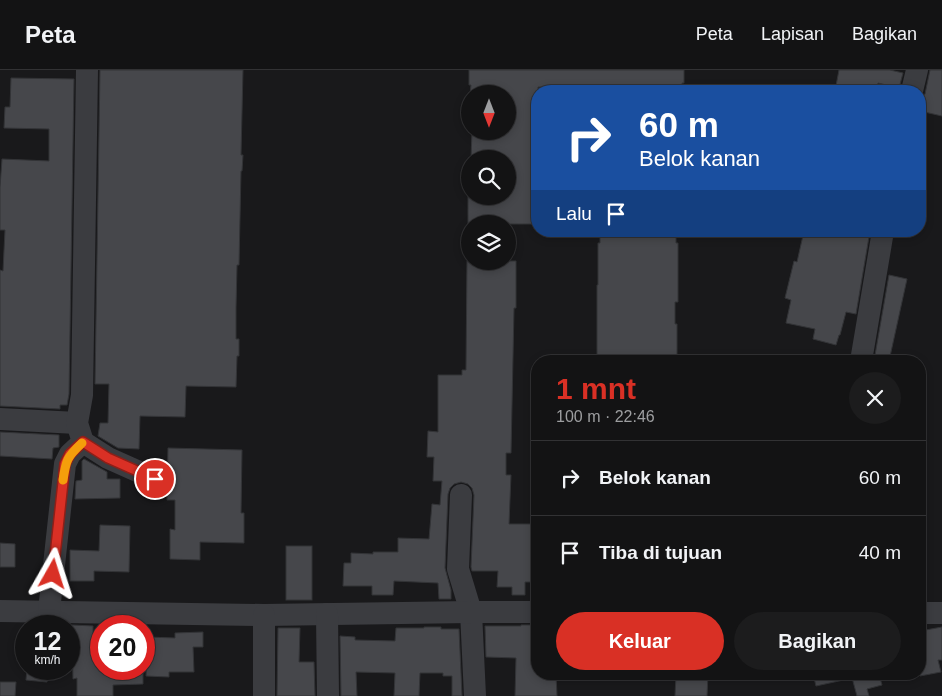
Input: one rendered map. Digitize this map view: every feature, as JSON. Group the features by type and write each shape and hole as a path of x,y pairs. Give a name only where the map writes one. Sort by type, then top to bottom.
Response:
{"street":[{"path":"49,610 65,464 80,433 87,70"},
{"path":"913,85 917,70"},
{"path":"862,355 882,237"},
{"path":"0,419 80,433 108,458 155,479"},
{"path":"461,495 458,569 470,612 475,696"},
{"path":"0,611 49,610 264,615 531,612"},
{"path":"926,613 942,613"},
{"path":"327,614 328,696"},
{"path":"264,615 264,696"}],"building":[{"path":"100,70 243,70 241,155 243,155 236,307 236,339 239,339 239,356 237,356 236,387 186,386 185,417 140,416 139,449 118,448 98,436 100,423 108,423 109,384 95,384"},
{"path":"469,70 684,70 684,83 682,85 531,85 531,224 516,224 516,215 468,215 468,205 516,205 516,150 471,150 472,140 516,140 516,85 469,85"},
{"path":"839,70 890,70 903,73 900,85 878,83 878,85 836,85"},
{"path":"930,70 942,70 942,116 926,112 926,89"},
{"path":"11,78 74,79 69,394 67,405 60,405 60,409 0,406 0,270 3,271 5,230 0,230 2,159 49,161 49,129 4,128 5,107 10,107"},
{"path":"600,237 676,237 676,243 678,243 678,302 675,302 677,355 597,355 598,243 600,243"},
{"path":"803,237 869,237 856,314 846,312 836,345 813,339 815,329 786,323 791,300 785,298 794,261 797,262"},
{"path":"467,270 516,270 511,453 506,453 506,475 511,475 509,524 531,524 531,582 525,582 525,595 512,595 512,587 497,587 498,571 472,571 474,495 472,488 468,484 461,482 454,484 448,494 445,568 451,590 451,599 439,599 438,583 394,581 393,595 372,595 372,586 343,586 344,563 351,563 351,553 398,552 398,538 429,539 432,504 440,505 442,481 433,481 434,457 427,457 428,431 438,432 438,375 462,375 462,370 466,370"},
{"path":"889,275 907,279 890,355 875,355"},
{"path":"0,432 59,435 59,447 53,448 52,459 0,456"},
{"path":"168,448 242,450 241,513 244,513 244,543 200,542 200,560 170,559 170,529 175,530 175,500 167,500"},
{"path":"84,459 107,472 107,479 120,479 120,498 75,499 76,481 82,480 82,461"},
{"path":"100,525 130,526 129,572 94,571 94,581 70,581 70,550 99,551"},
{"path":"0,543 15,544 15,567 0,567"},
{"path":"286,546 312,546 312,600 286,600"},
{"path":"80,625 90,626 90,680 143,680 143,684 113,685 113,696 77,696 77,680 80,680"},
{"path":"531,625 531,680 556,680 557,696 515,696 516,658 486,657 485,626"},
{"path":"942,627 942,660 938,660 941,672 926,675 926,630"},
{"path":"278,628 300,628 299,662 314,662 315,696 277,696"},
{"path":"396,628 459,629 462,696 452,696 452,676 443,676 443,673 420,673 419,696 394,696 395,673 356,672 357,696 341,696 340,636 355,637 355,640 395,641"},
{"path":"203,632 203,647 193,647 194,672 169,672 169,677 155,676 155,637 175,638 175,633"},
{"path":"26,680 47,680 47,682"},
{"path":"676,680 708,680 707,696 675,696"},
{"path":"814,680 843,680 816,686"},
{"path":"853,680 881,680 882,685 867,689 869,696 857,696"},
{"path":"0,682 16,682 15,696 0,696"}],"slow traffic":[{"path":"63,480 65,464 70,454 82,443"}],"route":[{"path":"53,574 65,464 70,454 83,442 108,458 155,479"}]}
